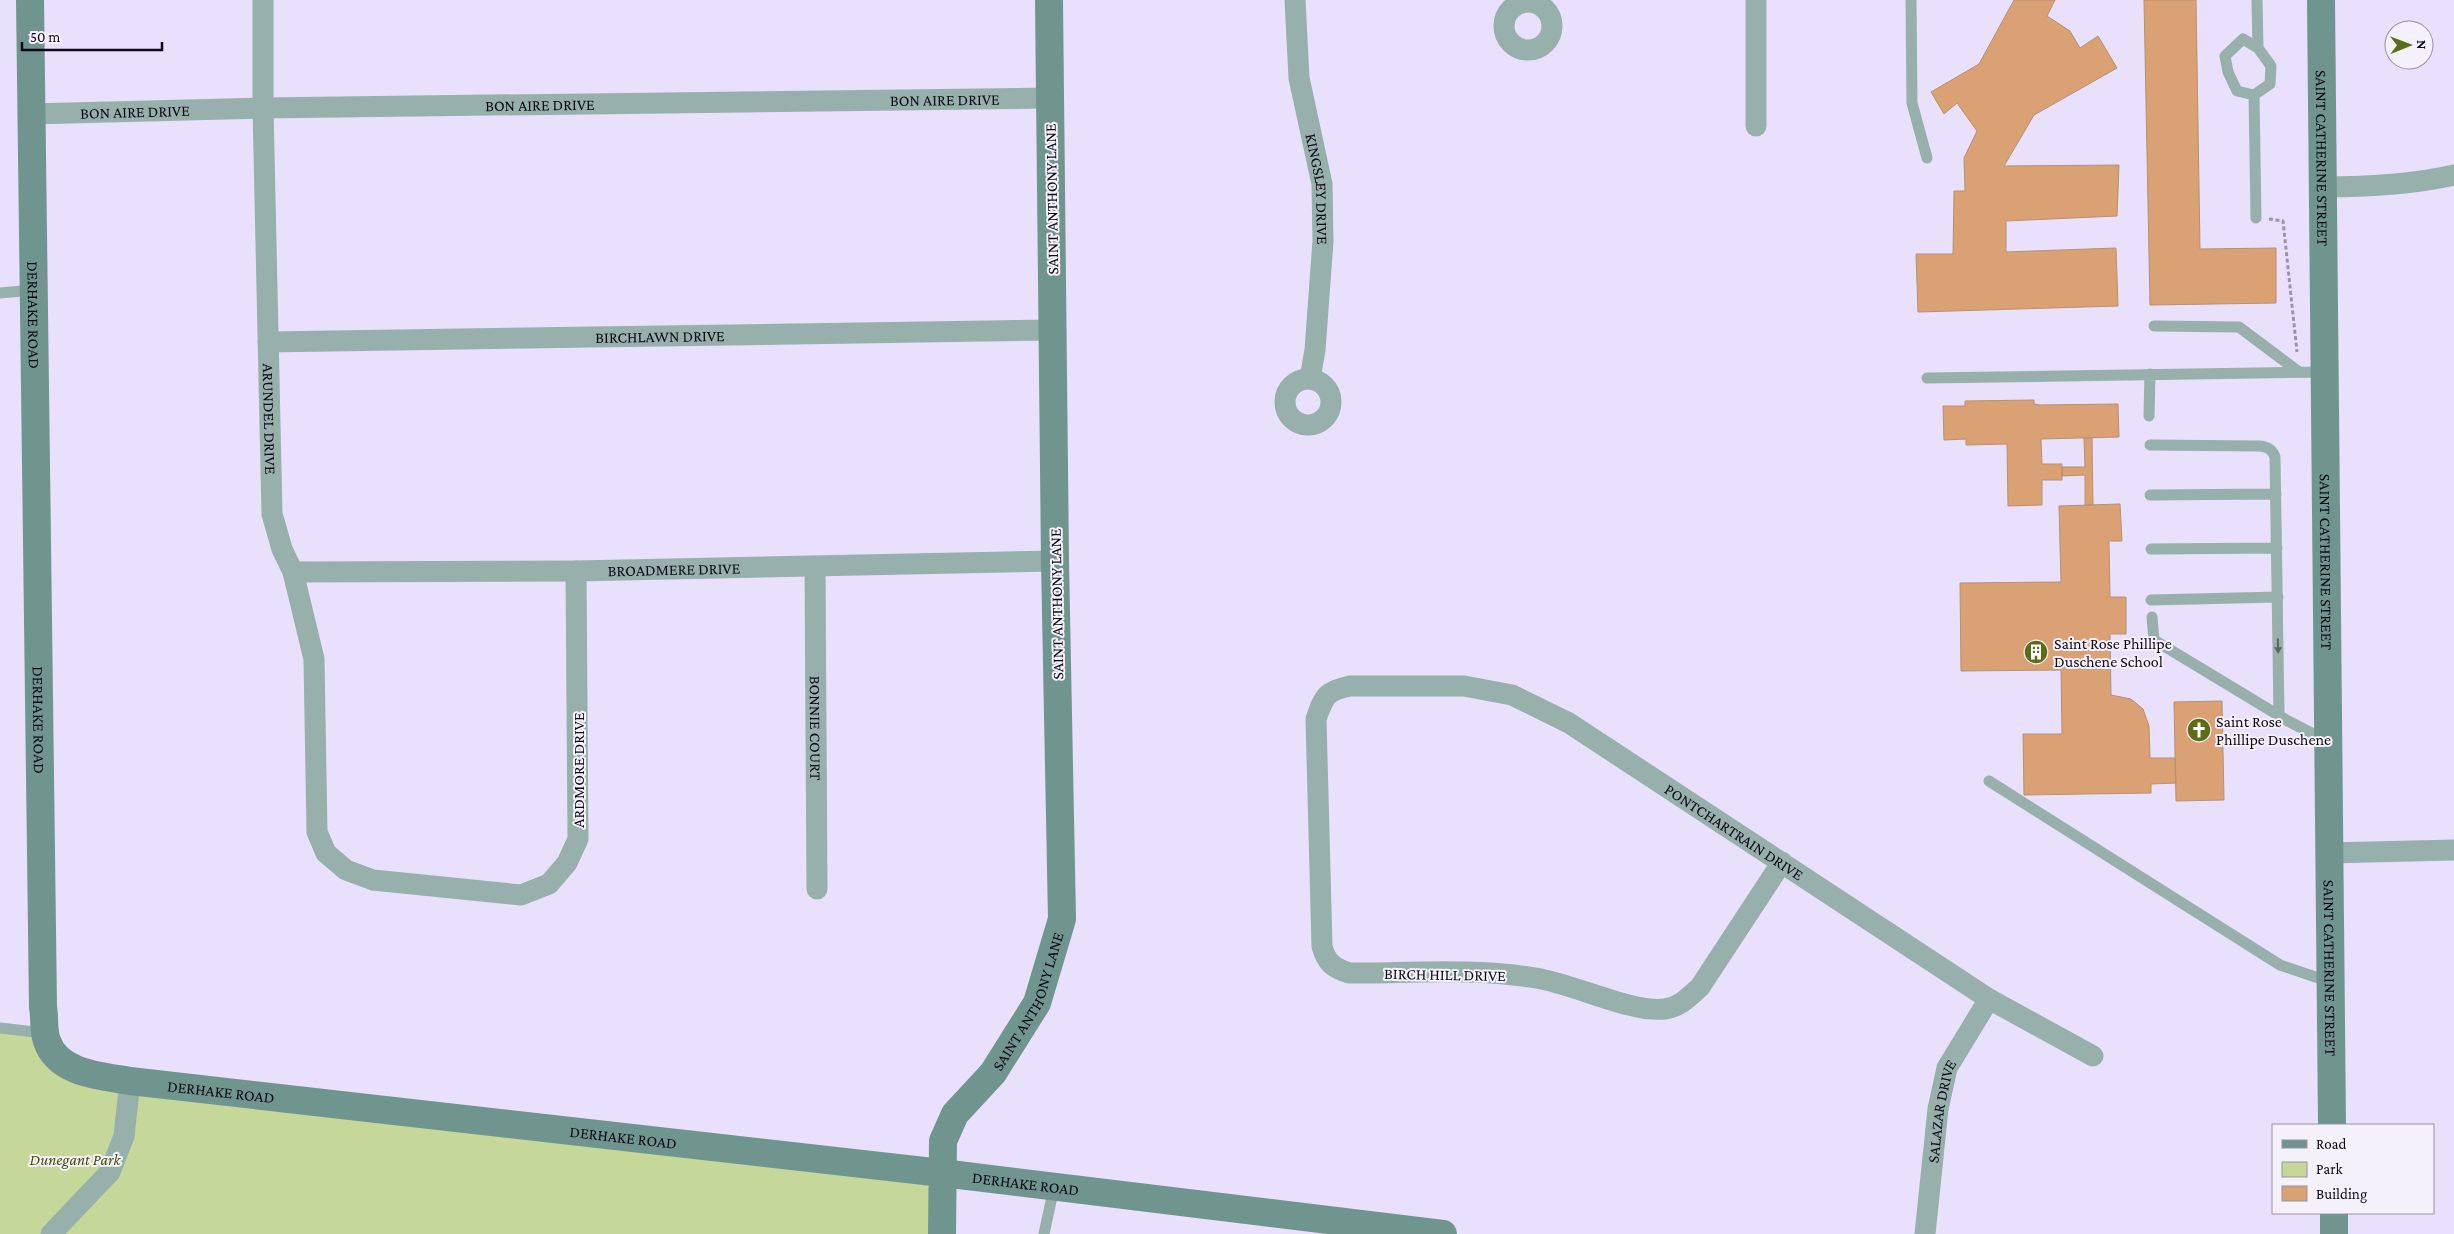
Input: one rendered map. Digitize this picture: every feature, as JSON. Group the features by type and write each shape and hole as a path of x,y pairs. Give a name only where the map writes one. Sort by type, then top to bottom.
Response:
{"street":[{"name":"DERHAKE ROAD","path":"30,0 30,114 44,1007 47,1042 61,1062 80,1071 130,1081 1054,1187 1444,1234"},
{"name":"ARUNDEL DRIVE","path":"263,0 263,108 272,514 282,549 293,572 314,659 317,832"},
{"name":"SAINT ANTHONY LANE","path":"942,1234 943,1141 955,1114 993,1073 1037,1002 1062,919 1055,561 1049,0"},
{"name":"KINGSLEY DRIVE","path":"1295,0 1300,78 1322,184 1324,241 1315,350 1310,379"},
{"path":"1756,0 1756,126"},
{"name":"SAINT CATHERINE STREET","path":"2320,0 2323,187 2312,372 2327,742 2332,1124"},
{"name":"BON AIRE DRIVE","path":"30,114 263,108 1050,98"},
{"path":"2323,187 2395,184 2454,175"},
{"name":"BIRCHLAWN DRIVE","path":"268,342 1052,330"},
{"name":"BROADMERE DRIVE","path":"293,572 576,571 1055,561"},
{"name":"BONNIE COURT","path":"815,567 817,889"},
{"name":"ARDMORE DRIVE","path":"317,832 326,853 346,870 373,880 521,895 549,884 567,863 578,839 576,571"},
{"name":"PONTCHARTRAIN DRIVE","path":"1350,686 1464,686 1512,695 1569,723 1989,999 2093,1056"},
{"name":"BIRCH HILL DRIVE","path":"1350,686 1332,690 1322,702 1316,719 1322,946 1325,958 1336,969 1349,973 1498,972 1574,986 1641,1008 1666,1009 1683,1003 1700,987 1782,862"},
{"path":"2328,853 2454,850"},
{"name":"SALAZAR DRIVE","path":"1926,1234 1938,1109 1947,1068 1989,999"},
{"path":"51,1234 110,1172 124,1136 130,1081"},
{"path":"2334,1214 2334,1234"}],"lane":[{"path":"1911,0 1912,103 1927,158"},
{"path":"2258,0 2258,48"},
{"path":"2243,39 2258,48 2271,66 2270,84 2254,95 2237,91 2228,72 2224,56 2243,39"},
{"path":"2254,95 2256,218"},
{"path":"0,293 33,290"},
{"path":"2154,326 2239,327 2312,372"},
{"path":"1927,378 2312,372"},
{"path":"2149,416 2150,374"},
{"path":"2150,445 2266,447 2273,451 2275,457 2276,494 2279,715"},
{"path":"2150,496 2276,494"},
{"path":"2151,549 2277,548"},
{"path":"2151,600 2278,597"},
{"path":"2152,618 2154,640 2327,742"},
{"path":"1989,781 2280,965 2330,982"},
{"path":"0,1028 46,1034"},
{"path":"1046,1233 1054,1187"}],"path":[{"path":"2256,218 2284,221 2312,372"}],"green space":[{"name":"Dunegant Park","path":"0,1029 36,1032 47,1063 926,1184 931,1191 932,1234 0,1234"}],"building":[{"path":"2014,0 2055,0 2047,16 2070,31 2080,48 2098,36 2117,68 2034,115 2004,166 2119,165 2117,216 2006,221 2006,252 2116,248 2118,306 1918,312 1916,254 1953,254 1954,191 1965,191 1964,158 1977,131 1957,103 1944,114 1931,92 1979,64"},
{"path":"2144,0 2196,0 2200,249 2276,248 2276,303 2150,305"},
{"path":"2034,400 2034,404 2040,405 2118,404 2119,437 2041,439 2042,464 2062,464 2062,480 2042,480 2042,505 2008,506 2007,444 1966,445 1966,439 1944,440 1943,406 1965,406 1965,401"},
{"path":"2084,438 2092,438 2093,505 2085,505 2085,475 2062,476 2062,467 2085,467"},
{"name":"Saint Rose Phillipe Duschene School","path":"2120,504 2122,541 2109,541 2110,597 2126,597 2126,634 2110,634 2111,695 2131,699 2143,709 2149,726 2150,758 2175,758 2176,783 2151,784 2151,793 2024,795 2023,734 2062,734 2061,670 1961,671 1960,583 2061,582 2059,506"},
{"name":"Saint Rose Phillipe Duschene","path":"2222,701 2224,800 2176,801 2174,702"}],"place":[{"name":"Saint Rose Phillipe Duschene School","path":"2036,652"},
{"name":"Saint Rose Phillipe Duschene","path":"2199,730"}]}
